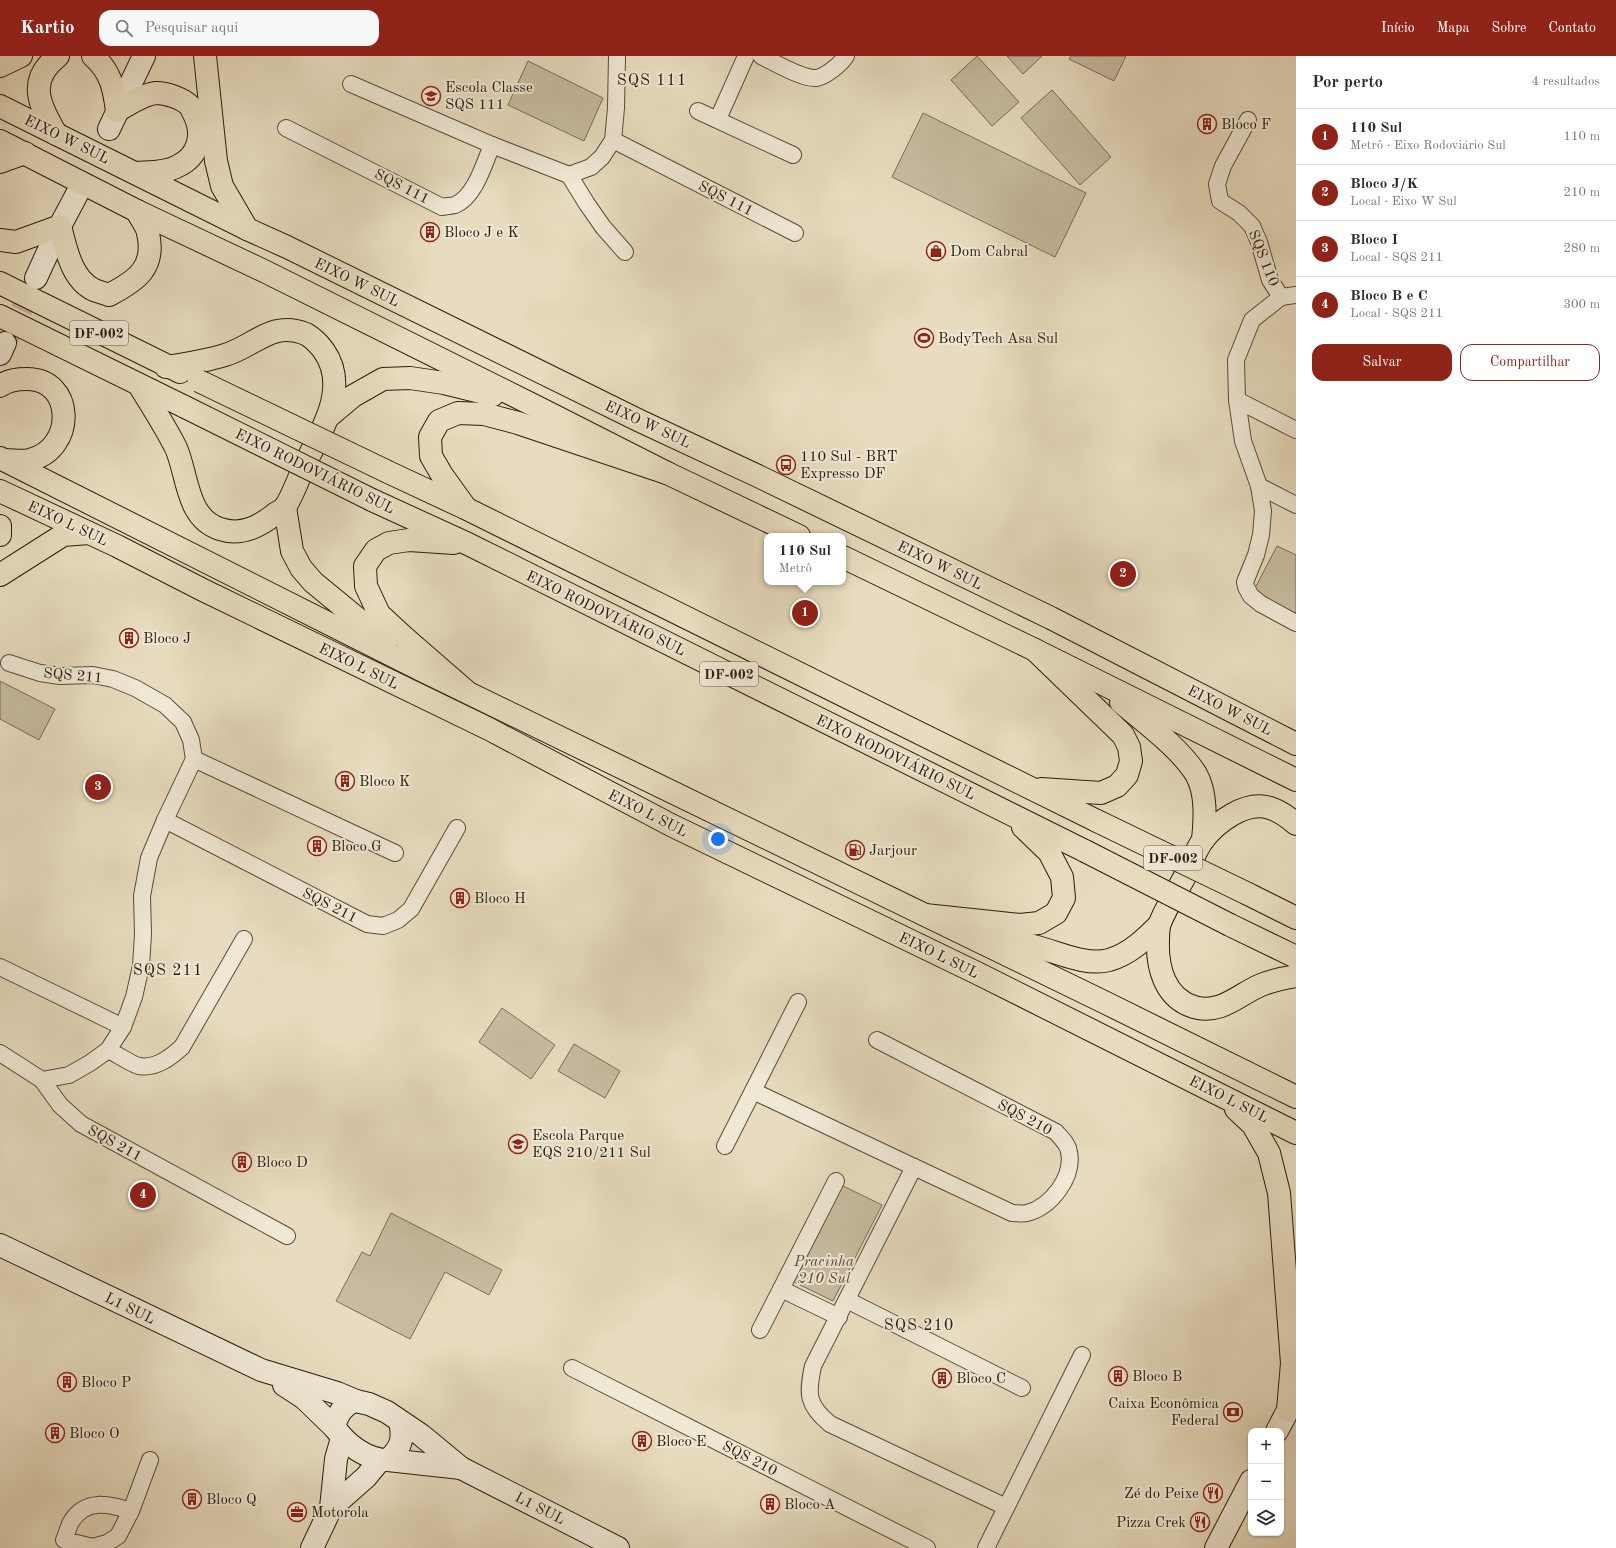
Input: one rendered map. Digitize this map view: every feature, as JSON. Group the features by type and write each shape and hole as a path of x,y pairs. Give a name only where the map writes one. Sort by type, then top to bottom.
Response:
{"main road":[{"path":"0,66 21,56"},
{"path":"56,134 43,110 38,90 41,73 49,63 58,56"},
{"path":"93,56 106,69 114,89 113,120"},
{"path":"205,56 216,161 222,186 247,229"},
{"path":"113,120 136,100 155,93 174,96 190,106 199,124 199,141 192,157 178,167 159,172 136,173"},
{"name":"EIXO W SUL","path":"0,106 247,229 287,247 640,421 789,491 1051,618 1296,744"},
{"name":"EIXO W SUL","path":"0,141 137,211 264,271 667,473 792,533"},
{"path":"0,162 25,153"},
{"path":"0,240 16,242 30,239 60,226 68,254 79,278 93,290 109,295 130,284 143,271 149,255 148,232 137,211"},
{"name":"EIXO RODOVIÁRIO SUL","path":"0,284 166,367 199,380 465,508 1296,918"},
{"name":"EIXO RODOVIÁRIO SUL","path":"0,316 372,500 468,544 1006,811 1296,957"},
{"path":"139,385 164,426 176,450 188,491 194,505 206,522 219,529 235,532 251,530 268,520 285,507 328,417 335,393 333,373 328,356 318,343 307,335 293,330 279,330 265,334 226,355 166,367"},
{"path":"0,386 16,379 32,378 49,384 59,395 64,413 62,431 59,438 55,445 42,455 29,460 2,459"},
{"path":"328,417 353,396 383,379 410,378 444,383 537,407"},
{"path":"465,508 431,456 430,437 439,421 458,413 484,414 518,423 667,473"},
{"name":"EIXO L SUL","path":"2,459 419,669 466,690 1296,1097"},
{"name":"EIXO L SUL","path":"0,491 90,533 203,590 489,728 671,825 979,974 1296,1133"},
{"path":"285,507 292,551 301,568 313,582 419,669"},
{"path":"0,526 0,535"},
{"path":"0,575 63,535 90,533"},
{"path":"466,690 404,638 379,614 366,586 365,566 376,550 388,543 410,540 468,544"},
{"path":"846,558 1035,650 1296,780"},
{"path":"1032,788 1101,793 1117,786 1127,775 1131,761 1129,747 1122,734 1035,650"},
{"path":"1094,680 1177,752 1196,775 1202,792 1204,811 1203,840"},
{"path":"968,936 1004,940 1088,961 1109,960 1128,952 1143,941 1159,925 1203,840 1235,812 1252,807 1269,808 1284,814 1296,824"},
{"path":"925,915 1020,925 1039,923 1056,913 1064,898 1062,876 1049,852 1006,811"},
{"path":"1159,925 1158,962 1164,980 1176,997 1195,1007 1217,1008 1239,998 1260,985 1278,978 1296,976"},
{"path":"1222,1096 1253,1125 1269,1153 1279,1192 1292,1363 1293,1402"}],"street":[{"path":"113,120 144,56"},
{"path":"569,175 591,167 602,157 613,140 616,108 617,56"},
{"path":"718,119 746,56"},
{"path":"761,56 798,74 816,78 831,71 846,56"},
{"path":"351,84 492,145 569,175 591,210 625,252"},
{"path":"698,111 793,155"},
{"name":"SQS 110","path":"1248,120 1223,166 1217,184 1220,201 1240,213 1252,226 1259,242 1270,280 1288,296 1252,320 1236,360 1237,400 1243,441 1259,486 1264,511 1261,536 1256,555 1245,582 1251,596 1261,604 1296,623"},
{"name":"SQS 111","path":"286,128 442,207 455,204 467,197 473,188 492,145"},
{"name":"SQS 111","path":"613,140 795,233"},
{"path":"36,278 60,226 77,194"},
{"path":"1237,400 1296,430"},
{"path":"1259,486 1296,505"},
{"name":"SQS 211","path":"8,663 40,673 60,676 93,675 113,679 135,688 165,705 182,722 192,740 194,759"},
{"path":"42,1080 69,1075 90,1063 108,1050 123,1027 134,997 141,966 143,934 142,896 149,858 194,759 395,852"},
{"name":"SQS 211","path":"165,820 367,924 383,926 398,920 411,909 457,828"},
{"path":"108,1050 139,1066 156,1065 169,1059 182,1047 244,939"},
{"path":"0,967 123,1027"},
{"path":"725,1146 798,1002"},
{"name":"SQS 210","path":"753,1091 1012,1213 1026,1213 1040,1208 1051,1199 1066,1177 1070,1164 1069,1151 1064,1140 1056,1132 877,1040"},
{"name":"SQS 211","path":"0,1053 42,1080 60,1105 80,1124 287,1236"},
{"path":"914,1167 813,1366 809,1386 811,1402 818,1414 830,1424 1006,1507"},
{"path":"760,1330 836,1181"},
{"name":"L1 SUL","path":"0,1245 261,1370 304,1398 339,1433"},
{"path":"781,1289 839,1317"},
{"path":"847,1300 1022,1388"},
{"path":"986,1548 1082,1355"},
{"name":"SQS 210","path":"572,1368 927,1548"},
{"name":"L1 SUL","path":"261,1370 337,1393 356,1401"},
{"path":"298,1382 341,1387 383,1400 413,1419 421,1435"},
{"path":"312,1548 331,1508 339,1433 336,1420 348,1404 356,1401 370,1404 387,1412 400,1422 402,1432 401,1443 396,1453 384,1460 331,1508"},
{"path":"1279,1428 1293,1402"},
{"name":"L1 SUL","path":"400,1422 421,1435 461,1468 618,1548"},
{"path":"339,1433 350,1445 363,1453 384,1460"},
{"path":"131,1510 112,1505 94,1504 81,1511 72,1521 61,1544 93,1547 107,1543 118,1536 131,1510 150,1460"},
{"name":"L1 SUL","path":"384,1460 461,1468"},
{"path":"1216,1548 1248,1487"}],"green space":[{"path":"977,56 1019,102 992,126 951,80"},
{"path":"1007,56 1042,56 1023,74"},
{"path":"1071,56 1126,56 1114,81 1069,59"},
{"path":"528,61 603,98 584,141 508,105"},
{"path":"1052,90 1111,157 1080,185 1021,118"},
{"path":"923,113 1086,193 1055,257 892,177"},
{"path":"1277,546 1296,555 1296,614 1253,592"},
{"path":"0,681 55,709 39,740 0,719"},
{"path":"502,1008 555,1045 531,1079 479,1042"},
{"path":"574,1044 620,1071 605,1098 558,1071"},
{"name":"Pracinha 210 Sul","path":"841,1185 882,1205 833,1301 792,1281"},
{"path":"391,1213 502,1270 489,1295 445,1272 410,1339 336,1301 362,1252 370,1256"}],"tunnel":[{"path":"77,194 109,129"},
{"path":"7,340 36,279"}],"place":[{"name":"Escola Classe SQS 111","path":"431,96"},
{"name":"Bloco F","path":"1207,124"},
{"name":"Bloco J e K","path":"430,232"},
{"name":"Dom Cabral","path":"936,251"},
{"name":"BodyTech Asa Sul","path":"924,338"},
{"name":"110 Sul - BRT Expresso DF","path":"786,465"},
{"name":"Bloco J/K","path":"1123,574"},
{"name":"110 Sul","path":"805,613"},
{"name":"Bloco J","path":"129,638"},
{"name":"Bloco K","path":"345,781"},
{"name":"Bloco I","path":"98,787"},
{"name":"Bloco G","path":"317,846"},
{"name":"Jarjour","path":"855,850"},
{"name":"Bloco H","path":"460,898"},
{"name":"Escola Parque EQS 210/211 Sul","path":"518,1144"},
{"name":"Bloco D","path":"242,1162"},
{"name":"Bloco B e C","path":"143,1195"},
{"name":"Bloco B","path":"1118,1376"},
{"name":"Bloco C","path":"942,1378"},
{"name":"Bloco P","path":"67,1382"},
{"name":"Caixa Econômica Federal","path":"1233,1412"},
{"name":"Bloco O","path":"55,1433"},
{"name":"Bloco E","path":"642,1441"},
{"name":"Zé do Peixe","path":"1213,1493"},
{"name":"Bloco Q","path":"192,1499"},
{"name":"Bloco A","path":"770,1504"},
{"name":"Motorola","path":"297,1512"},
{"name":"Pizza Crek","path":"1200,1522"}],"district":[{"name":"SQS 111","path":"652,79"},
{"name":"SQS 211","path":"168,969"},
{"name":"SQS 210","path":"919,1324"}]}
